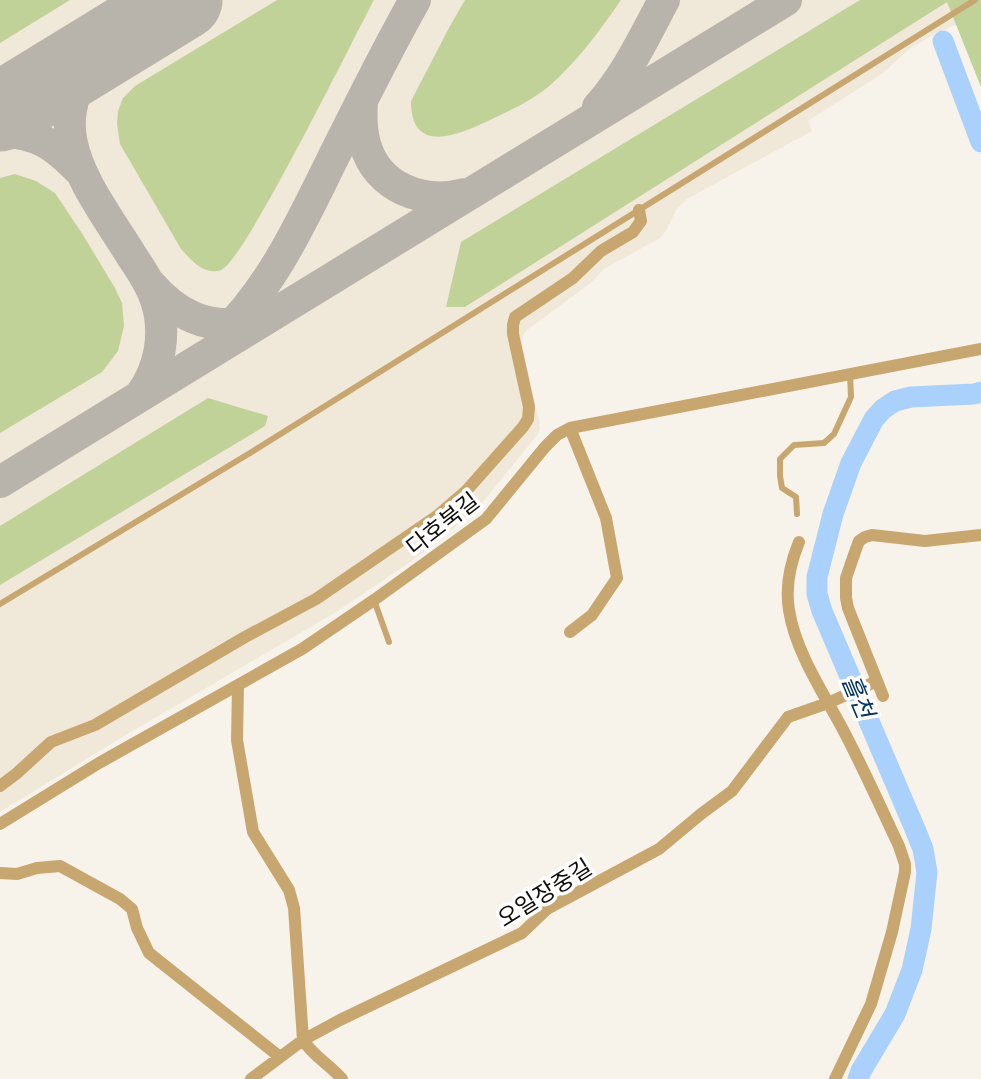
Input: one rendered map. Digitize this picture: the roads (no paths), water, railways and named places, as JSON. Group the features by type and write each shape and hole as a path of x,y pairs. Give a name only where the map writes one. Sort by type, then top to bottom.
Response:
{"street":[{"path":"0,786 51,742 95,724 316,599 437,516 467,491 528,419 529,407 513,334 515,317 573,278 601,251 633,232 640,221 639,210"},
{"name":"다호북길","path":"0,824 99,763 302,649 374,600 486,519 556,435 570,428 981,349"},
{"path":"570,428 606,518 617,578 592,615 570,632"},
{"path":"883,696 846,598 846,578 859,541 873,535 925,541 981,535"},
{"path":"799,542 789,573 787,591 793,629 894,834 905,863 892,932 871,1004 835,1079"},
{"name":"오일장중길","path":"251,1079 303,1040 522,933 547,909 659,849 732,791 788,717 877,681"},
{"path":"238,685 237,740 253,832 289,890 295,908 303,1040 310,1052 332,1067 342,1079"},
{"path":"0,873 17,874 37,868 60,866 120,899 132,909 137,928 149,953 281,1057"}],"lane":[{"path":"0,604 250,453 975,0"},
{"path":"797,514 796,497 782,488 780,459 794,445 824,443 834,434 851,397 850,374"},
{"path":"374,600 389,642"}],"waterway":[{"name":"흘천","path":"943,41 981,142"},
{"name":"흘천","path":"858,1079 895,1014 912,970 921,929 927,872 923,849 915,829 822,611 817,594 817,577 833,514 851,463 874,419 895,401 911,397 981,392"}]}
